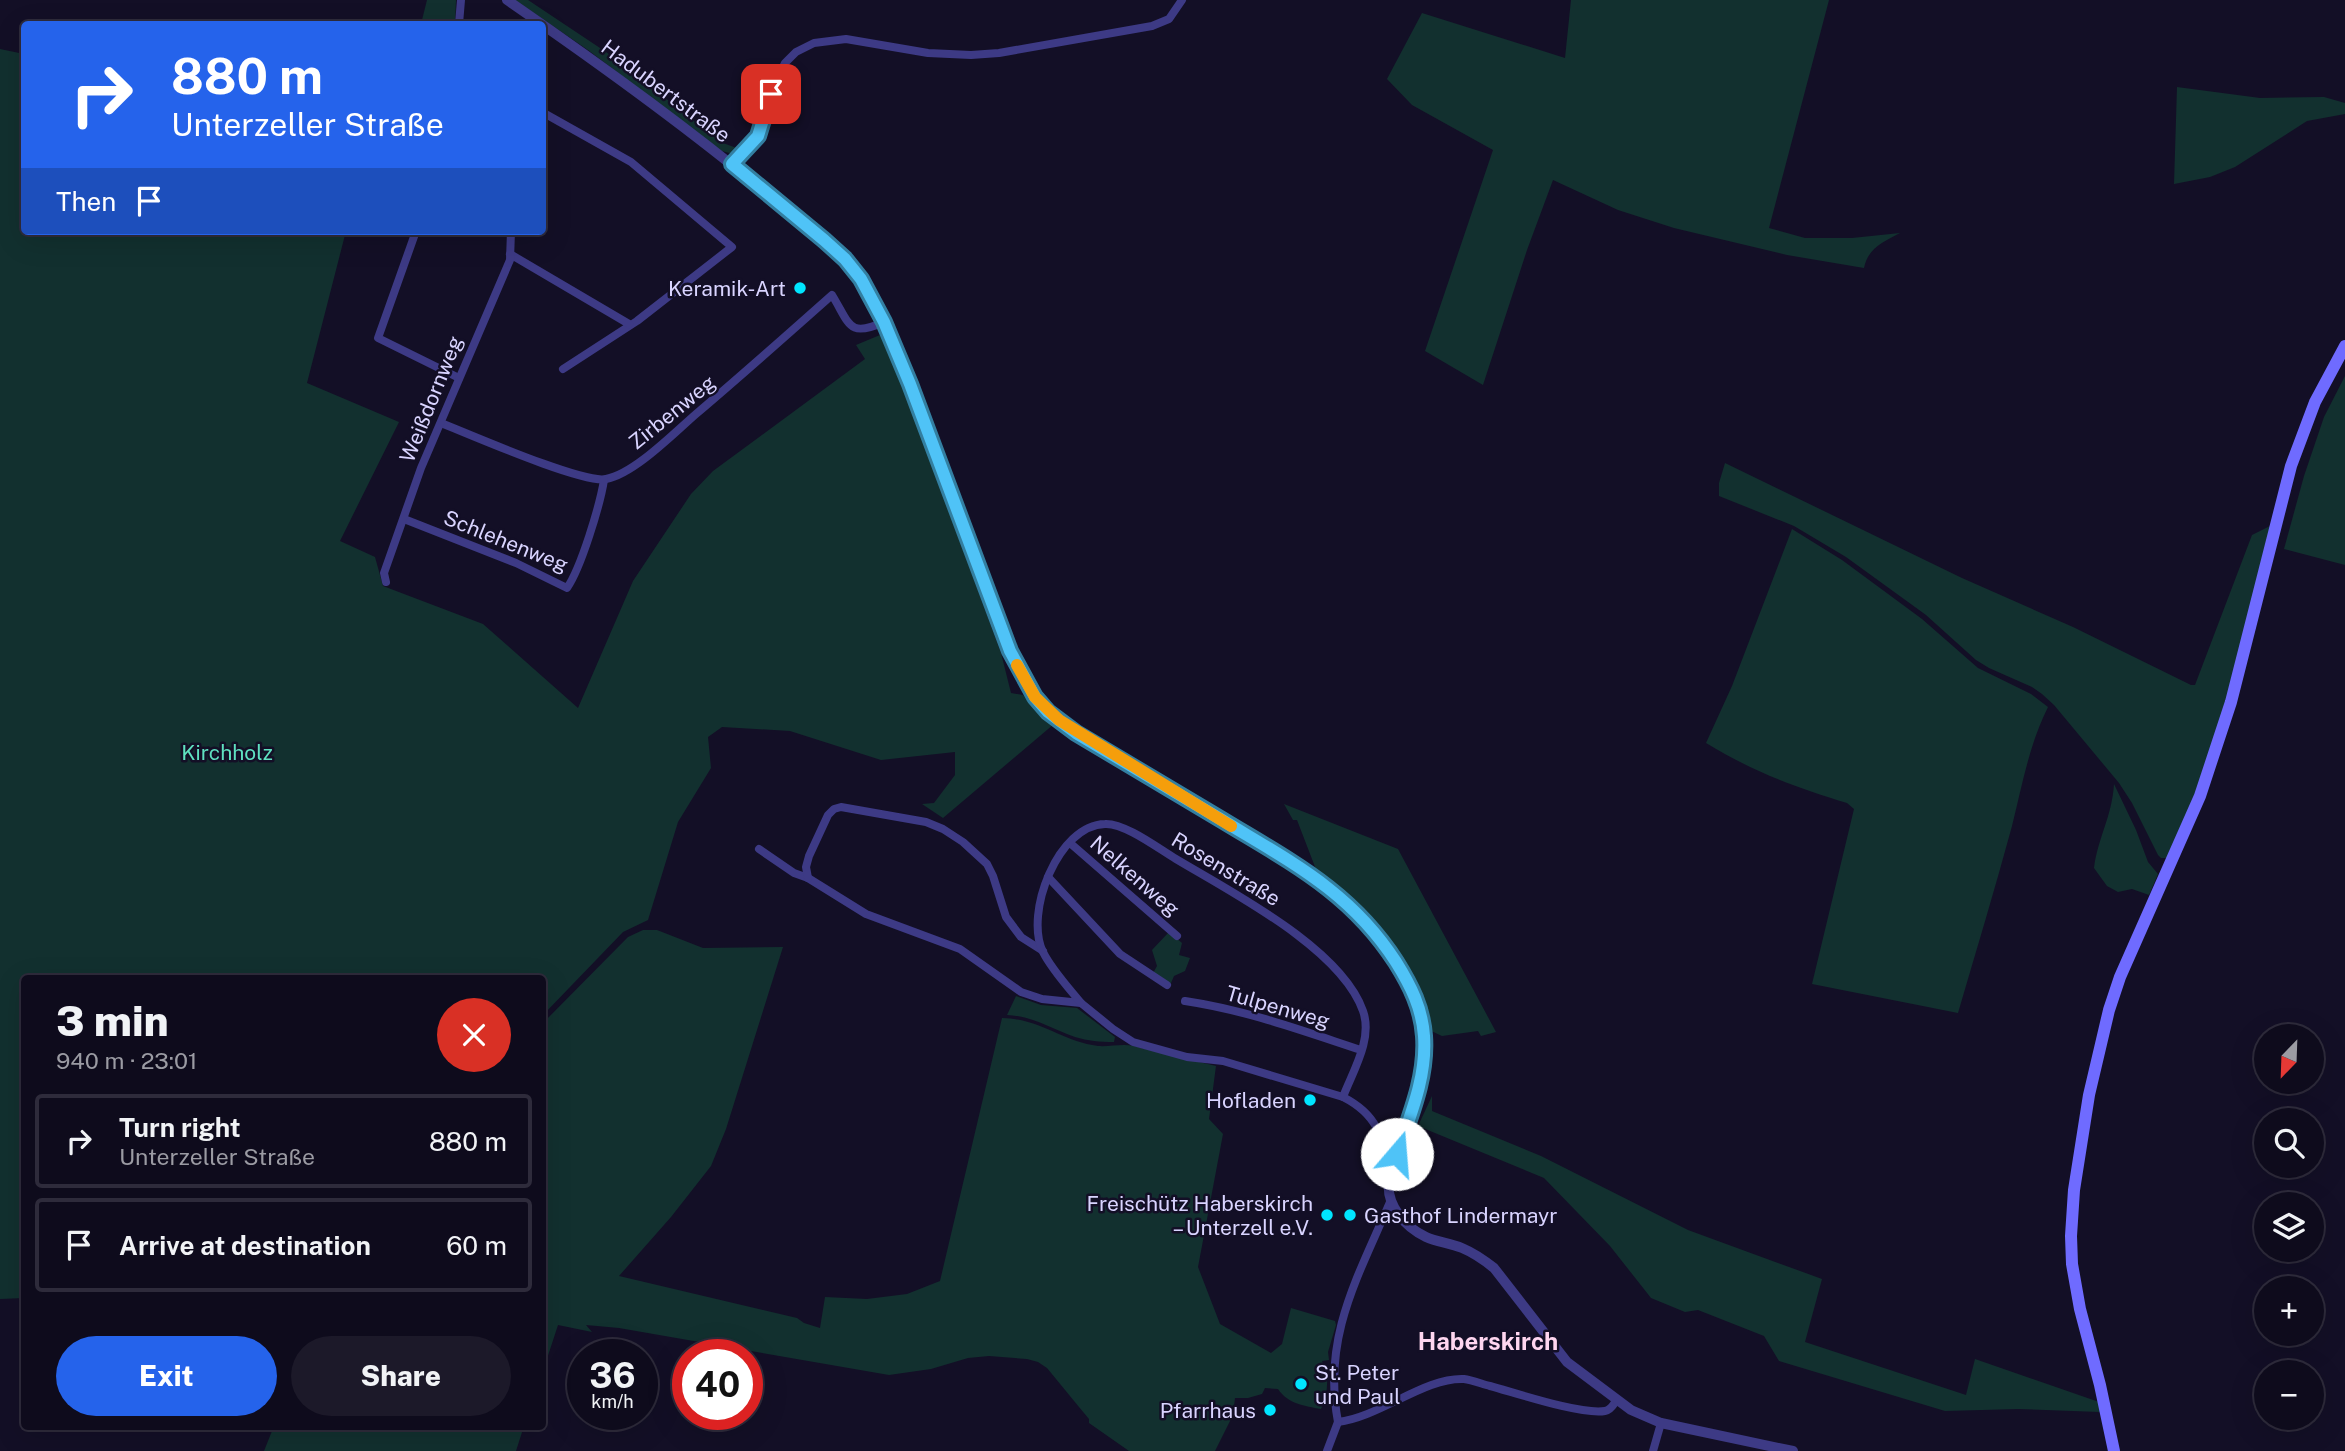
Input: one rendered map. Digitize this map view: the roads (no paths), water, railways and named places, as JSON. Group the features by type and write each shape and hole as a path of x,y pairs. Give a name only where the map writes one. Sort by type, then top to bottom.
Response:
{"main road":[{"path":"2114,1451 2072,1264 2074,1190 2091,1083 2120,976 2200,796 2219,741 2291,466 2315,402 2345,346"}],"street":[{"path":"458,21 461,0"},
{"name":"Hadubertstraße","path":"507,0 537,21"},
{"path":"732,164 758,136 771,94 785,63 796,52 814,43 846,39 948,55 999,53 1152,26 1169,19 1182,0"},
{"name":"Hadubertstraße","path":"546,27 627,84 732,164 845,259 861,279 884,322 915,396 1010,651 1035,697 1048,712 1076,733 1314,876 1363,917 1385,945 1409,982 1419,1004 1423,1026 1423,1065 1419,1088 1390,1176 1390,1202"},
{"path":"546,114 631,162 732,247 637,321 563,369"},
{"path":"415,235 378,338 459,378"},
{"name":"Weißdornweg","path":"386,582 384,573 421,468 510,254 511,235"},
{"path":"510,254 629,324"},
{"name":"Zirbenweg","path":"604,480 625,472 660,446 743,376 832,295 850,324 858,330 865,331 884,322"},
{"path":"441,422 579,475 604,480"},
{"name":"Schlehenweg","path":"404,519 516,564 567,588 601,499 604,480"},
{"name":"Rosenstraße","path":"808,878 806,867 809,856 834,809 841,807 936,825 979,854 993,876 1006,917 1021,937 1042,951 1081,1003 1118,1033 1140,1044 1187,1057 1223,1061 1343,1097 1361,1107 1375,1124 1381,1139 1385,1172 1390,1176"},
{"name":"Rosenstraße","path":"1042,951 1037,925 1038,906 1048,877 1070,843 1081,832 1098,825 1114,825 1262,909 1328,961 1358,1000 1365,1018 1366,1033 1343,1097"},
{"name":"Nelkenweg","path":"1070,843 1177,936"},
{"path":"759,849 794,873 808,878 866,914 960,949 1021,992 1042,999 1081,1003"},
{"path":"1048,877 1120,954 1167,985"},
{"name":"Tulpenweg","path":"1185,1001 1258,1016 1361,1050"},
{"path":"1327,1451 1338,1422 1333,1397 1333,1361 1342,1318 1359,1269 1390,1202 1407,1224 1426,1237 1462,1248 1494,1268 1567,1363 1616,1401 1661,1423 1793,1451"},
{"path":"1338,1422 1352,1421 1434,1384 1463,1379 1581,1409 1605,1411 1616,1401"},
{"path":"1653,1451 1661,1423"}],"place":[{"name":"Keramik-Art","path":"800,288"},
{"name":"Hofladen","path":"1310,1100"},
{"name":"Freischütz Haberskirch – Unterzell e.V.","path":"1327,1215"},
{"name":"Gasthof Lindermayr","path":"1350,1215"},
{"name":"St. Peter und Paul","path":"1301,1384"},
{"name":"Pfarrhaus","path":"1270,1410"}],"district":[{"name":"Haberskirch","path":"1488,1341"}],"park label":[{"name":"Kirchholz","path":"227,752"}]}
